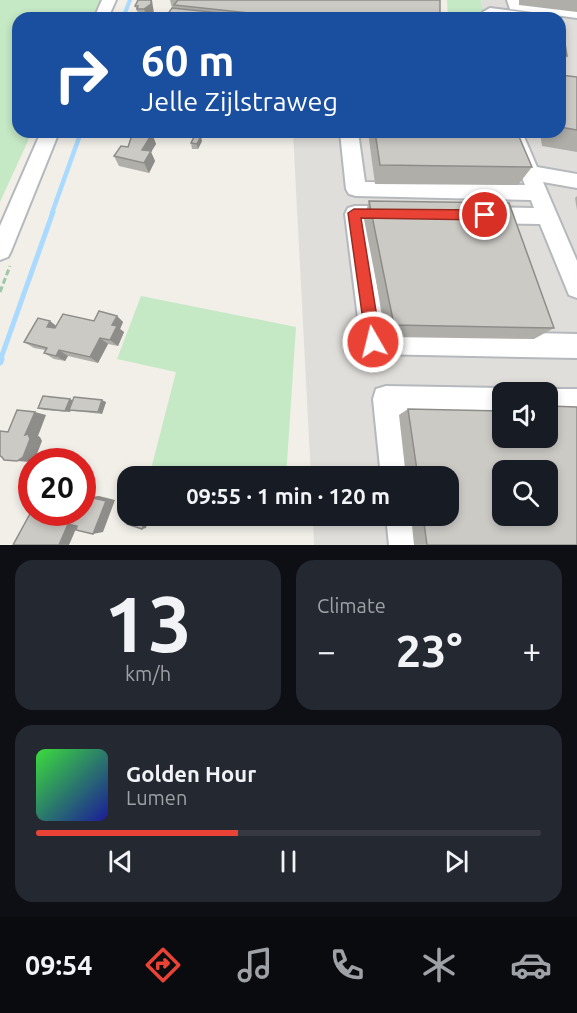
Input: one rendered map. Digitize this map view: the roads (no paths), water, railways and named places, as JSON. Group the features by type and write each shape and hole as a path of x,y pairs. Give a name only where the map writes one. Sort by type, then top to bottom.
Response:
{"street":[{"path":"514,0 515,6 562,12"},
{"path":"0,251 47,138"},
{"path":"351,138 356,189 537,193"},
{"path":"510,138 528,172 577,288"},
{"path":"528,172 577,181"},
{"path":"413,214 354,213 373,342 577,346"},
{"path":"460,215 546,216"},
{"path":"507,216 515,237"},
{"path":"544,324 552,346"},
{"path":"395,466 386,399 492,401"},
{"path":"558,403 577,403"},
{"path":"402,526 405,545"}],"waterway":[{"path":"125,12 130,0"},
{"path":"52,213 79,138"},
{"path":"0,361 53,212"}]}
